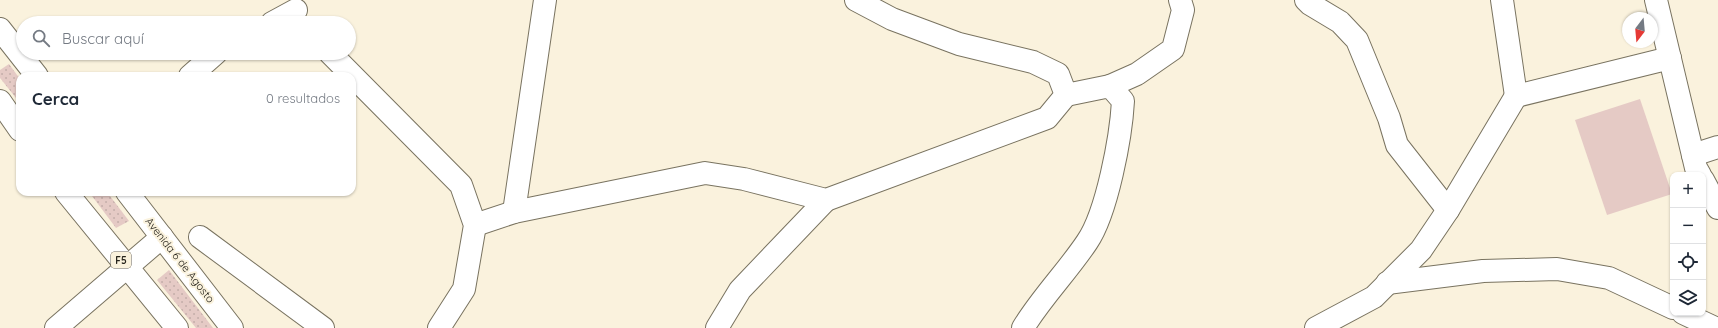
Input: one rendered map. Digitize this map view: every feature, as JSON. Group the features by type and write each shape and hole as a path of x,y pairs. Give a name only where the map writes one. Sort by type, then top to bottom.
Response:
{"main road":[{"path":"514,212 545,0"},
{"path":"856,0 892,19 959,44 1033,62 1058,74 1066,96"},
{"path":"717,328 740,290 826,200 1047,118 1066,96 1110,86 1137,74 1173,49 1183,10 1180,0"},
{"path":"1306,0 1340,22 1357,40 1389,118 1397,144 1448,210"},
{"path":"1316,328 1374,296 1421,250 1448,210 1516,96 1502,0"},
{"path":"1656,0 1697,165 1718,147"},
{"path":"287,16 297,11"},
{"path":"2,35 16,51"},
{"path":"1516,96 1670,58"},
{"path":"23,60 34,72"},
{"path":"195,72 208,60"},
{"path":"337,60 349,72"},
{"path":"356,79 461,185 475,225 464,289 439,328"},
{"path":"1023,328 1088,241 1101,215 1122,126 1123,101 1110,86"},
{"path":"0,101 16,124"},
{"path":"475,225 514,212 705,173 744,179 826,200"},
{"path":"1706,186 1718,208"},
{"name":"F5","path":"69,196 177,328"},
{"name":"Avenida 6 de Agosto","path":"130,196 232,328"},
{"path":"56,328 162,237"},
{"path":"200,237 323,328"},
{"path":"1387,283 1483,270 1557,269 1608,278 1670,307"},
{"path":"1689,316 1715,328"}],"shaded area":[{"path":"9,64 16,74 16,98 0,78 0,70"},
{"path":"1640,99 1670,188 1670,195 1607,215 1575,120"},
{"path":"92,196 110,196 129,221 116,228"},
{"path":"169,270 213,328 196,328 157,280"}]}
